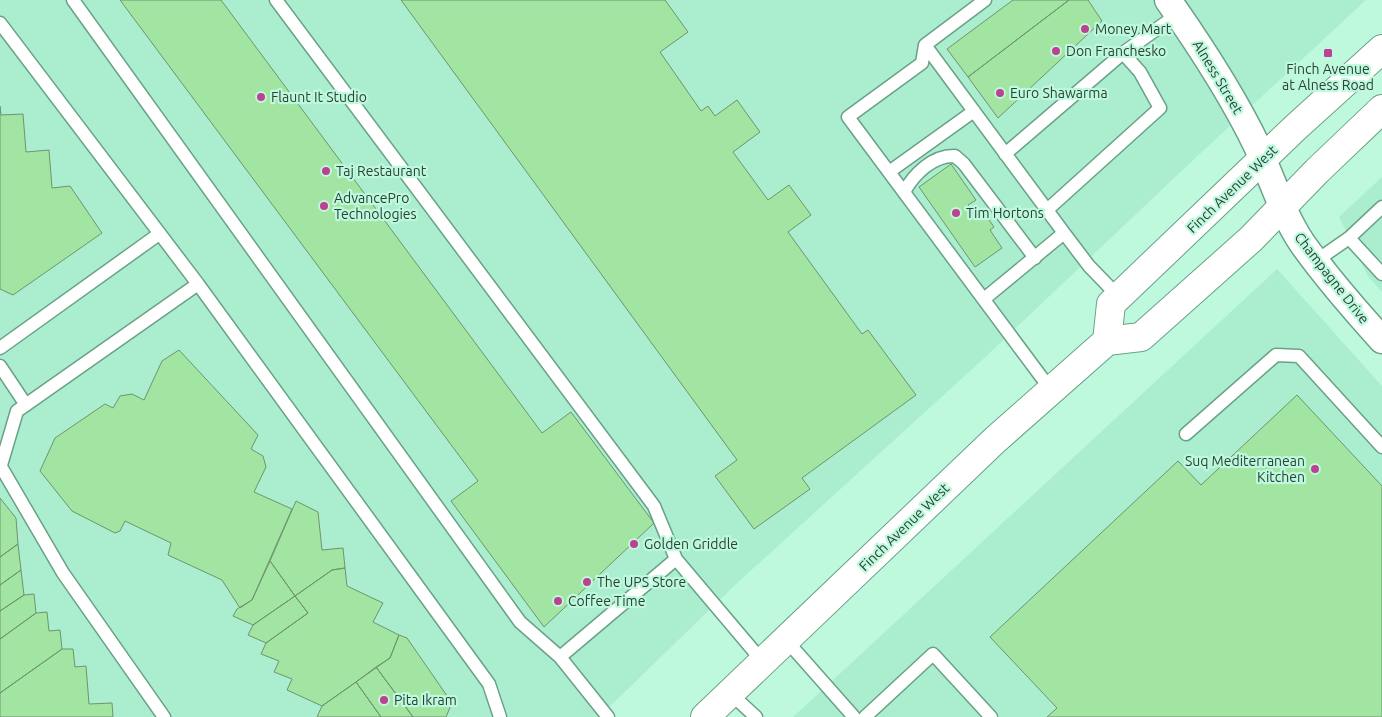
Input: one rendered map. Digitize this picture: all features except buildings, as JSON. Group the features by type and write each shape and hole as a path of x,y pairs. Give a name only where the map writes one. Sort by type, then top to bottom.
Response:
{"main road":[{"name":"Finch Avenue West","path":"705,717 995,440 1107,341 1111,304 1227,195 1263,158 1382,49"},
{"path":"1107,341 1141,337 1251,239 1316,171 1382,109"}],"street":[{"name":"Alness Street","path":"1173,7 1205,52 1263,158"},
{"name":"Champagne Drive","path":"1263,158 1283,207 1302,242 1345,300 1382,340"}],"lane":[{"path":"73,0 520,622 560,657 608,717"},
{"path":"276,0 654,506 676,559 763,662"},
{"path":"986,0 925,45 922,63 848,117 1051,390"},
{"path":"1005,154 1173,7"},
{"path":"0,23 198,284 488,684 500,717"},
{"path":"925,45 1089,266 1119,297"},
{"path":"1046,210 1160,108 1140,72 1122,53"},
{"path":"889,172 974,111"},
{"path":"904,192 910,181 929,164 944,156 955,156 964,164 1034,258"},
{"path":"1316,261 1349,238 1382,207"},
{"path":"984,299 1064,233"},
{"path":"0,348 159,234"},
{"path":"1349,238 1382,274"},
{"path":"164,717 63,573 0,465 17,411 198,284"},
{"path":"1186,434 1276,355 1299,356 1382,447"},
{"path":"0,366 26,405"},
{"path":"560,657 676,559"},
{"path":"786,640 854,717"},
{"path":"864,717 933,654 991,717"},
{"path":"730,693 756,717"}],"shaded area":[{"path":"0,0 1366,0 981,361 735,585 599,717 0,717"},
{"path":"1382,177 1382,292 1368,276 1339,217"},
{"path":"1277,269 1382,386 1382,717 793,717"}],"place":[{"name":"Money Mart","path":"1085,29"},
{"name":"Don Franchesko","path":"1056,51"},
{"name":"Finch Avenue at Alness Road","path":"1328,53"},
{"name":"Euro Shawarma","path":"1000,93"},
{"name":"Flaunt It Studio","path":"261,97"},
{"name":"Taj Restaurant","path":"326,171"},
{"name":"AdvancePro Technologies","path":"324,206"},
{"name":"Tim Hortons","path":"956,213"},
{"name":"Suq Mediterranean Kitchen","path":"1315,469"},
{"name":"Golden Griddle","path":"634,544"},
{"name":"The UPS Store","path":"587,582"},
{"name":"Coffee Time","path":"558,601"},
{"name":"Pita Ikram","path":"384,700"}]}
